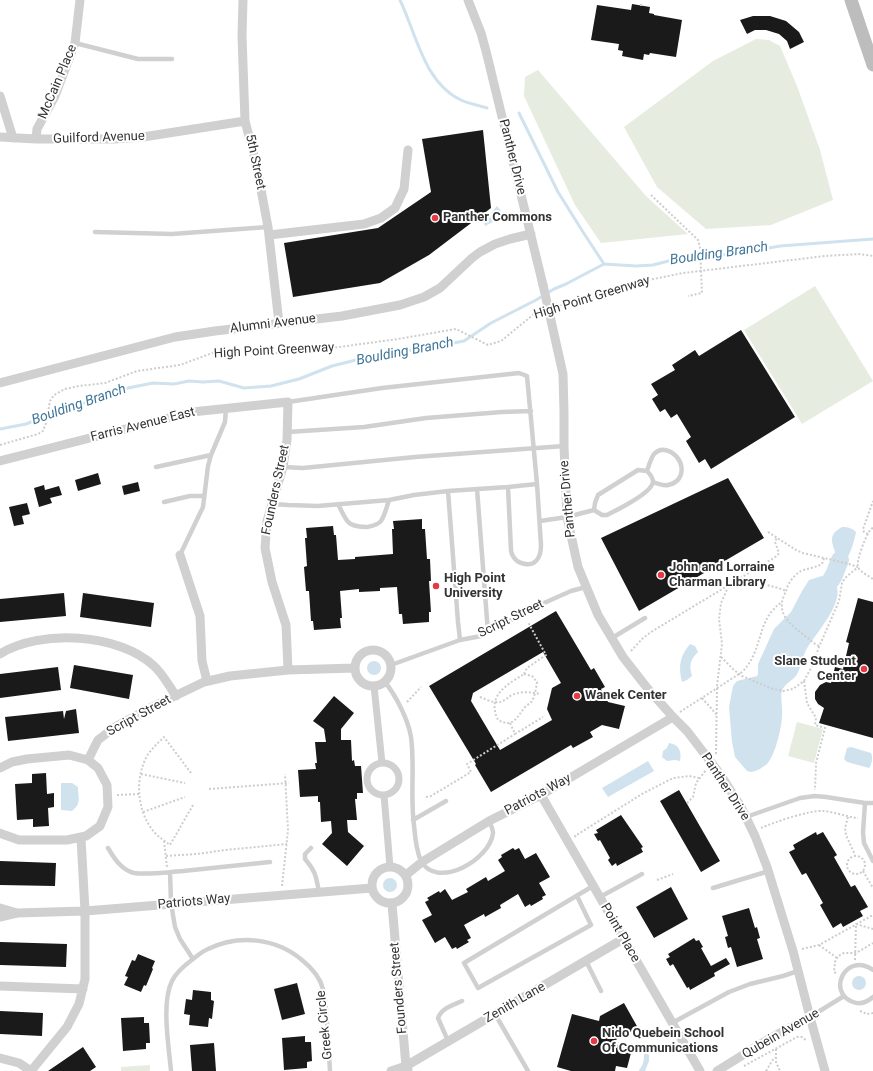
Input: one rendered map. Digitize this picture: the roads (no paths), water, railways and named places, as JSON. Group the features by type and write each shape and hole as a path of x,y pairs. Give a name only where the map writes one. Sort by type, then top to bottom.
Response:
{"main road":[{"path":"852,0 873,64"}],"street":[{"name":"McCain Place","path":"36,139 38,129 55,96 75,43 80,0"},
{"name":"5th Street","path":"244,0 242,36 245,121 256,164 268,231 279,323"},
{"name":"Panther Drive","path":"468,0 481,33 531,234 542,285 550,312 563,374 567,516 578,567 598,615 623,657 673,718 687,731 713,765 746,817 769,871 794,951 825,1071"},
{"path":"0,96 12,138"},
{"name":"Guilford Avenue","path":"0,137 108,140 143,137 245,121"},
{"path":"268,231 364,224 381,218 395,208 404,189 408,150"},
{"name":"Alumni Avenue","path":"0,383 175,337 342,316 400,305 424,298 440,288 480,252 495,244 531,234"},
{"name":"Farris Avenue East","path":"0,461 192,412 288,402"},
{"name":"Founders Street","path":"288,402 288,432 283,467 267,521 264,548 272,582 286,625 288,670"},
{"path":"180,555 200,616 202,661 207,681"},
{"path":"0,654 9,648 30,642 52,639 70,638 111,643 134,652 154,666 176,696"},
{"path":"368,651 380,651 385,654 391,665 389,677 380,685 369,686 363,683 356,674 356,663 363,653 368,651"},
{"name":"Script Street","path":"88,760 98,740 115,727 154,706 207,681 230,676 288,670 355,668"},
{"path":"374,686 382,763"},
{"name":"Patriots Way","path":"406,875 422,862 490,821 541,795 673,718"},
{"path":"0,768 12,762 27,759 69,755 88,760 98,768 107,785 108,807 100,826 86,836 80,838 66,840 20,840 0,832"},
{"path":"387,763 395,768 400,778 399,783 394,790 384,795 376,793 372,790 367,780 368,774 372,767 376,764 387,763"},
{"path":"384,795 390,867"},
{"name":"Point Place","path":"541,795 700,1071"},
{"path":"0,1058 20,1063 31,1071 67,1027 79,1004 85,979 84,911 80,838"},
{"path":"390,867 396,868 406,875 409,888 407,894 403,898 392,904 386,903 377,898 372,888 372,882 379,871 390,867"},
{"name":"Patriots Way","path":"0,917 17,913 84,911 372,888"},
{"name":"Founders Street","path":"392,904 407,1068"},
{"name":"Patriots Way","path":"0,908 17,913"},
{"name":"Zenith Lane","path":"407,1068 448,1041 623,939"},
{"path":"0,986 83,989"},
{"name":"Qubein Avenue","path":"717,1071 767,1040 810,1017"},
{"path":"392,1071 407,1068"}],"lane":[{"path":"75,43 138,59 172,59"},
{"path":"95,232 172,234 268,231"},
{"path":"288,402 382,388 519,373 527,376 541,545 540,554 537,560 531,564 524,564 517,561 512,556 508,486"},
{"path":"180,555 203,507 208,466 225,422 226,408"},
{"path":"288,432 364,427 426,418 531,411"},
{"path":"283,467 303,468 415,457 564,446"},
{"path":"647,471 653,454 658,450 675,454 680,461 682,469 677,481 669,485 653,482"},
{"path":"156,468 211,455"},
{"path":"540,521 594,510 602,516 607,516 650,489 653,482 651,475 647,471 638,470 598,495 594,510"},
{"path":"272,504 301,506 338,504 389,500 448,491 537,484"},
{"path":"477,489 488,633"},
{"path":"448,491 460,640"},
{"path":"164,502 190,496 204,496"},
{"path":"338,504 347,521 352,525 357,527 370,527 377,525 381,521 389,500"},
{"name":"Script Street","path":"391,665 460,640 482,636 535,607 586,586"},
{"path":"612,638 645,618"},
{"path":"385,682 393,692 404,714 411,736 413,820 416,847 422,862 430,871 441,873 456,871 471,864 483,853 491,839 493,831 490,821"},
{"path":"746,817 800,798 815,796 826,796 873,803"},
{"path":"413,820 446,801"},
{"path":"865,803 863,819 864,843 873,861"},
{"path":"108,848 116,862 133,872 169,872 270,862"},
{"path":"311,848 305,854 305,859 316,874 319,892"},
{"path":"712,888 769,871"},
{"path":"169,872 171,904 175,928 193,959"},
{"path":"600,897 642,874"},
{"path":"577,896 591,925 478,988 464,963 593,886"},
{"name":"Greek Circle","path":"171,1071 166,1013 167,997 172,981 180,970 207,949 232,941 246,940 264,941 281,946 294,953 308,964 317,975 323,989 326,1006 330,1071"},
{"path":"586,961 602,991"},
{"path":"873,970 868,966 862,965 855,965 849,968 841,977 840,987 844,996 855,1003 865,1002 873,997"},
{"path":"672,1023 729,992 750,984 798,971"},
{"name":"Qubein Avenue","path":"810,1017 844,996"},
{"path":"448,1041 438,1018 444,1009 462,1001"},
{"path":"495,1014 528,1071"}],"water":[{"path":"497,206 501,211 495,221 485,226 483,219"},
{"path":"842,527 850,528 856,532 850,552 844,561 837,559 832,541 834,534"},
{"path":"822,576 835,583 838,590 837,599 828,618 806,650 796,676 786,684 781,693 781,727 773,755 767,764 761,768 751,772 747,771 735,757 732,742 729,707 733,686 737,681 757,676 758,664 774,629 791,612 809,580"},
{"path":"690,644 695,646 698,652 691,663 692,676 682,682 680,666 682,657"},
{"path":"371,661 377,661 381,665 381,671 377,675 371,675 367,671 367,665"},
{"path":"669,743 675,745 679,749 681,755 680,761 667,761 662,757 663,751 667,748"},
{"path":"851,747 871,753 872,761 869,768 847,762 844,759 847,748"},
{"path":"648,761 654,771 608,797 602,788"},
{"path":"61,783 72,783 78,787 78,803 72,811 61,810"},
{"path":"387,878 393,878 397,882 397,888 393,892 387,892 383,888 383,882"},
{"path":"856,976 862,976 866,980 866,986 862,990 856,990 852,986 852,980"},
{"path":"644,1052 649,1055 649,1061 645,1071 639,1071 642,1066"}],"waterway":[{"path":"400,0 423,56 438,82 448,92 461,100 487,108"},
{"path":"519,113 558,192 604,264"},
{"name":"Boulding Branch","path":"0,429 26,424 66,408 110,396 128,388 153,383 174,384 189,381 219,381 244,388 271,386 299,379 332,366 364,358 464,341 491,323 604,264 636,266 653,265 680,258 734,254 780,246 873,239"},
{"path":"831,580 840,560"}],"place":[{"name":"Panther Commons","path":"435,218"},
{"name":"John and Lorraine Charman Library","path":"661,575"},
{"name":"High Point University","path":"436,586"},
{"name":"Slane Student Center","path":"864,669"},
{"name":"Wanek Center","path":"577,696"},
{"name":"Nido Quebein School Of Communications","path":"594,1041"}]}
